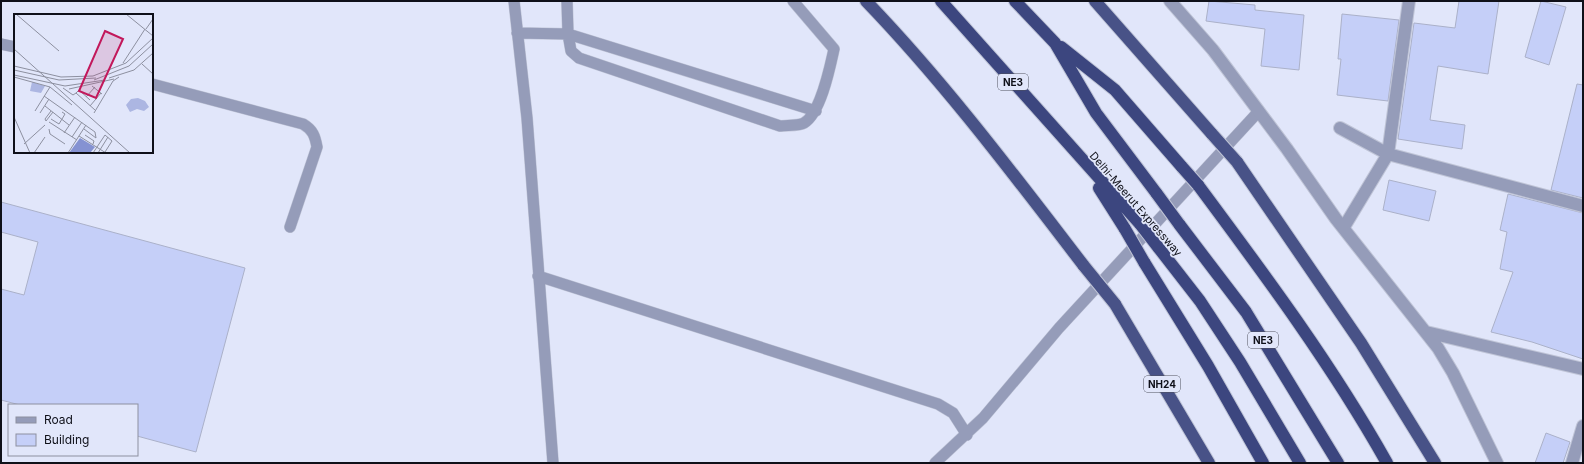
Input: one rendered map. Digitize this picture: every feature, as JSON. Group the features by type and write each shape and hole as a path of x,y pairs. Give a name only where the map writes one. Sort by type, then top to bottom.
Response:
{"highway":[{"name":"NH24","path":"866,1 898,35 986,140 1114,304 1209,463"},
{"name":"Delhi-Meerut Expressway","path":"941,1 1084,163 1141,225 1200,301 1240,362 1300,463"},
{"name":"Delhi-Meerut Expressway","path":"1015,1 1055,43 1096,113 1246,312 1338,463"},
{"path":"1095,1 1237,162 1361,343 1435,463"},
{"path":"1055,43 1115,90 1198,185 1280,295 1370,433 1387,463"},
{"path":"1084,163 1208,366 1263,463"}],"street":[{"path":"1170,1 1213,50 1344,227 1438,348 1453,373 1497,463"},
{"path":"1344,227 1388,154 1408,1"},
{"path":"1340,128 1388,154 1583,206"},
{"path":"1426,332 1583,369"},
{"path":"1572,463 1583,426"}],"lane":[{"path":"514,1 527,118 553,463"},
{"path":"567,1 568,34 571,51 579,58 780,126 804,123 816,111 834,48 793,1"},
{"path":"517,33 568,34 816,111"},
{"path":"1,44 14,47"},
{"path":"153,84 303,124 310,128 315,136 317,147 290,227"},
{"path":"935,463 967,435 983,418 1059,328 1259,111"},
{"path":"538,276 938,404 953,414 967,435"}],"building":[{"path":"1209,1 1255,5 1255,10 1304,15 1299,70 1261,66 1265,29 1206,21"},
{"path":"1459,1 1499,1 1488,74 1438,66 1430,120 1465,125 1462,149 1398,139 1414,23 1455,28"},
{"path":"1541,1 1566,7 1549,65 1525,57"},
{"path":"1342,14 1399,20 1388,101 1337,95 1341,59 1338,59"},
{"path":"1577,84 1583,85 1583,198 1551,190"},
{"path":"1389,180 1436,191 1429,221 1383,210"},
{"path":"1508,194 1583,213 1583,359 1532,342 1491,332 1513,272 1500,269 1507,232 1500,230"},
{"path":"1,202 245,268 196,452 138,436 138,404 16,404 1,400 1,289 24,295 38,242 1,232"},
{"path":"1546,433 1570,442 1563,463 1535,463"}]}
